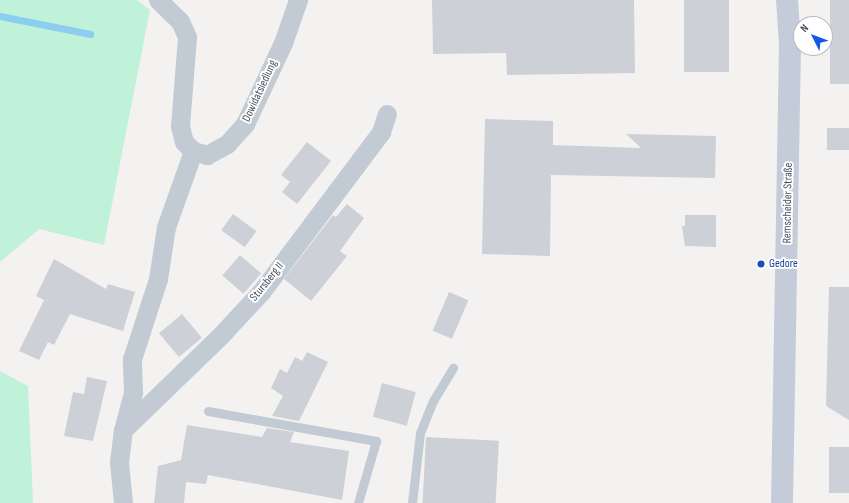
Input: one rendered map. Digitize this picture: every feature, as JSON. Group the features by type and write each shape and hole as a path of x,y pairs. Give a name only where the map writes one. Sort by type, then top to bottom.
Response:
{"main road":[{"name":"Remscheider Straße","path":"782,503 790,44 787,0"}],"street":[{"name":"Dowidatsiedlung","path":"193,151 207,155 227,144 245,124 282,43 298,0"},
{"path":"123,503 119,462 123,430 133,392 132,359 158,278 166,227 193,151 184,142 180,126 187,37 180,21 162,2"},
{"name":"Stursberg II","path":"123,430 221,335 261,292 381,132 387,114"}],"lane":[{"path":"412,503 420,433 433,400 453,368"},
{"path":"208,411 376,441 358,503"}],"green space":[{"path":"0,0 137,0 150,10 104,245 39,229 0,262"},
{"path":"0,371 28,386 33,503 0,503"}],"building":[{"path":"432,0 634,0 635,73 507,75 506,53 433,54"},
{"path":"684,0 729,0 729,72 684,72"},
{"path":"830,0 849,0 849,84 830,84 830,56 833,56 833,16 830,16"},
{"path":"485,119 553,121 553,145 641,148 626,134 716,136 715,178 551,175 550,256 482,254"},
{"path":"827,128 849,128 849,150 827,150"},
{"path":"307,142 331,161 297,204 282,192 290,182 281,175"},
{"path":"347,204 364,218 340,251 347,256 311,301 284,279 333,215 336,217"},
{"path":"233,214 256,231 245,247 221,230"},
{"path":"685,215 716,215 716,247 685,246 682,226 685,226"},
{"path":"240,255 261,273 243,294 222,275"},
{"path":"54,259 106,289 108,284 135,292 123,331 70,314 54,345 48,342 39,360 19,351 44,300 36,296"},
{"path":"829,287 849,287 849,420 826,406"},
{"path":"449,292 468,300 452,339 433,331"},
{"path":"182,314 202,338 179,357 159,333"},
{"path":"307,352 328,362 299,421 272,416 283,396 271,388 280,369 287,373 295,357 302,361"},
{"path":"87,377 107,381 93,441 64,436 73,392 84,394"},
{"path":"382,383 416,392 407,426 373,417"},
{"path":"187,425 262,437 267,428 294,432 290,442 349,451 342,500 208,475 206,484 186,482 184,503 154,503 158,466 181,460"},
{"path":"426,437 499,441 496,503 423,503"},
{"path":"829,447 849,447 849,493 829,493"}],"waterway":[{"path":"0,16 90,34"}],"place":[{"name":"Gedore","path":"761,264"}]}
